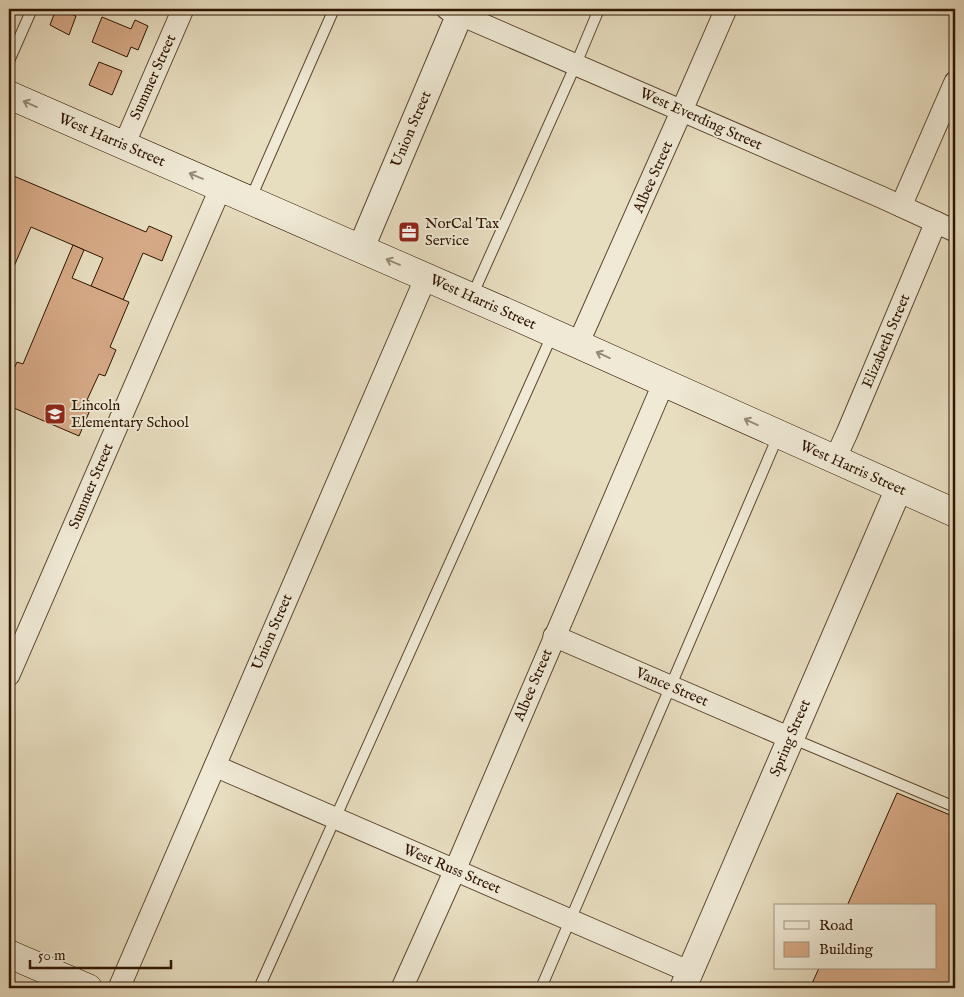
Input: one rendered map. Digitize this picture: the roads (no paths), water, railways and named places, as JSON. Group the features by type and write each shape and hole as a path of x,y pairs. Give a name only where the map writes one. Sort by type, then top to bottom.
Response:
{"main road":[{"name":"West Harris Street","path":"9,95 553,332 778,435 955,513"},
{"path":"9,954 88,988"}],"street":[{"name":"Summer Street","path":"124,145 183,9"},
{"name":"Albee Street","path":"578,344 726,9"},
{"name":"West Everding Street","path":"456,11 946,227"},
{"name":"Union Street","path":"361,248 456,11"},
{"path":"901,206 955,82"},
{"name":"Summer Street","path":"9,675 221,187"},
{"name":"Elizabeth Street","path":"835,459 946,227"},
{"name":"Union Street","path":"118,988 426,277"},
{"name":"Albee Street","path":"402,988 664,382"},
{"name":"Spring Street","path":"686,980 899,488"},
{"name":"Vance Street","path":"554,636 790,738"},
{"name":"West Russ Street","path":"215,766 571,921 686,980"}],"lane":[{"path":"9,61 32,9"},
{"path":"250,200 334,9"},
{"path":"472,297 599,9"},
{"path":"259,988 553,332"},
{"path":"541,988 778,435"},
{"path":"790,738 955,807"}],"place":[{"name":"NorCal Tax Service","path":"409,232"},
{"name":"Lincoln Elementary School","path":"55,414"}]}
